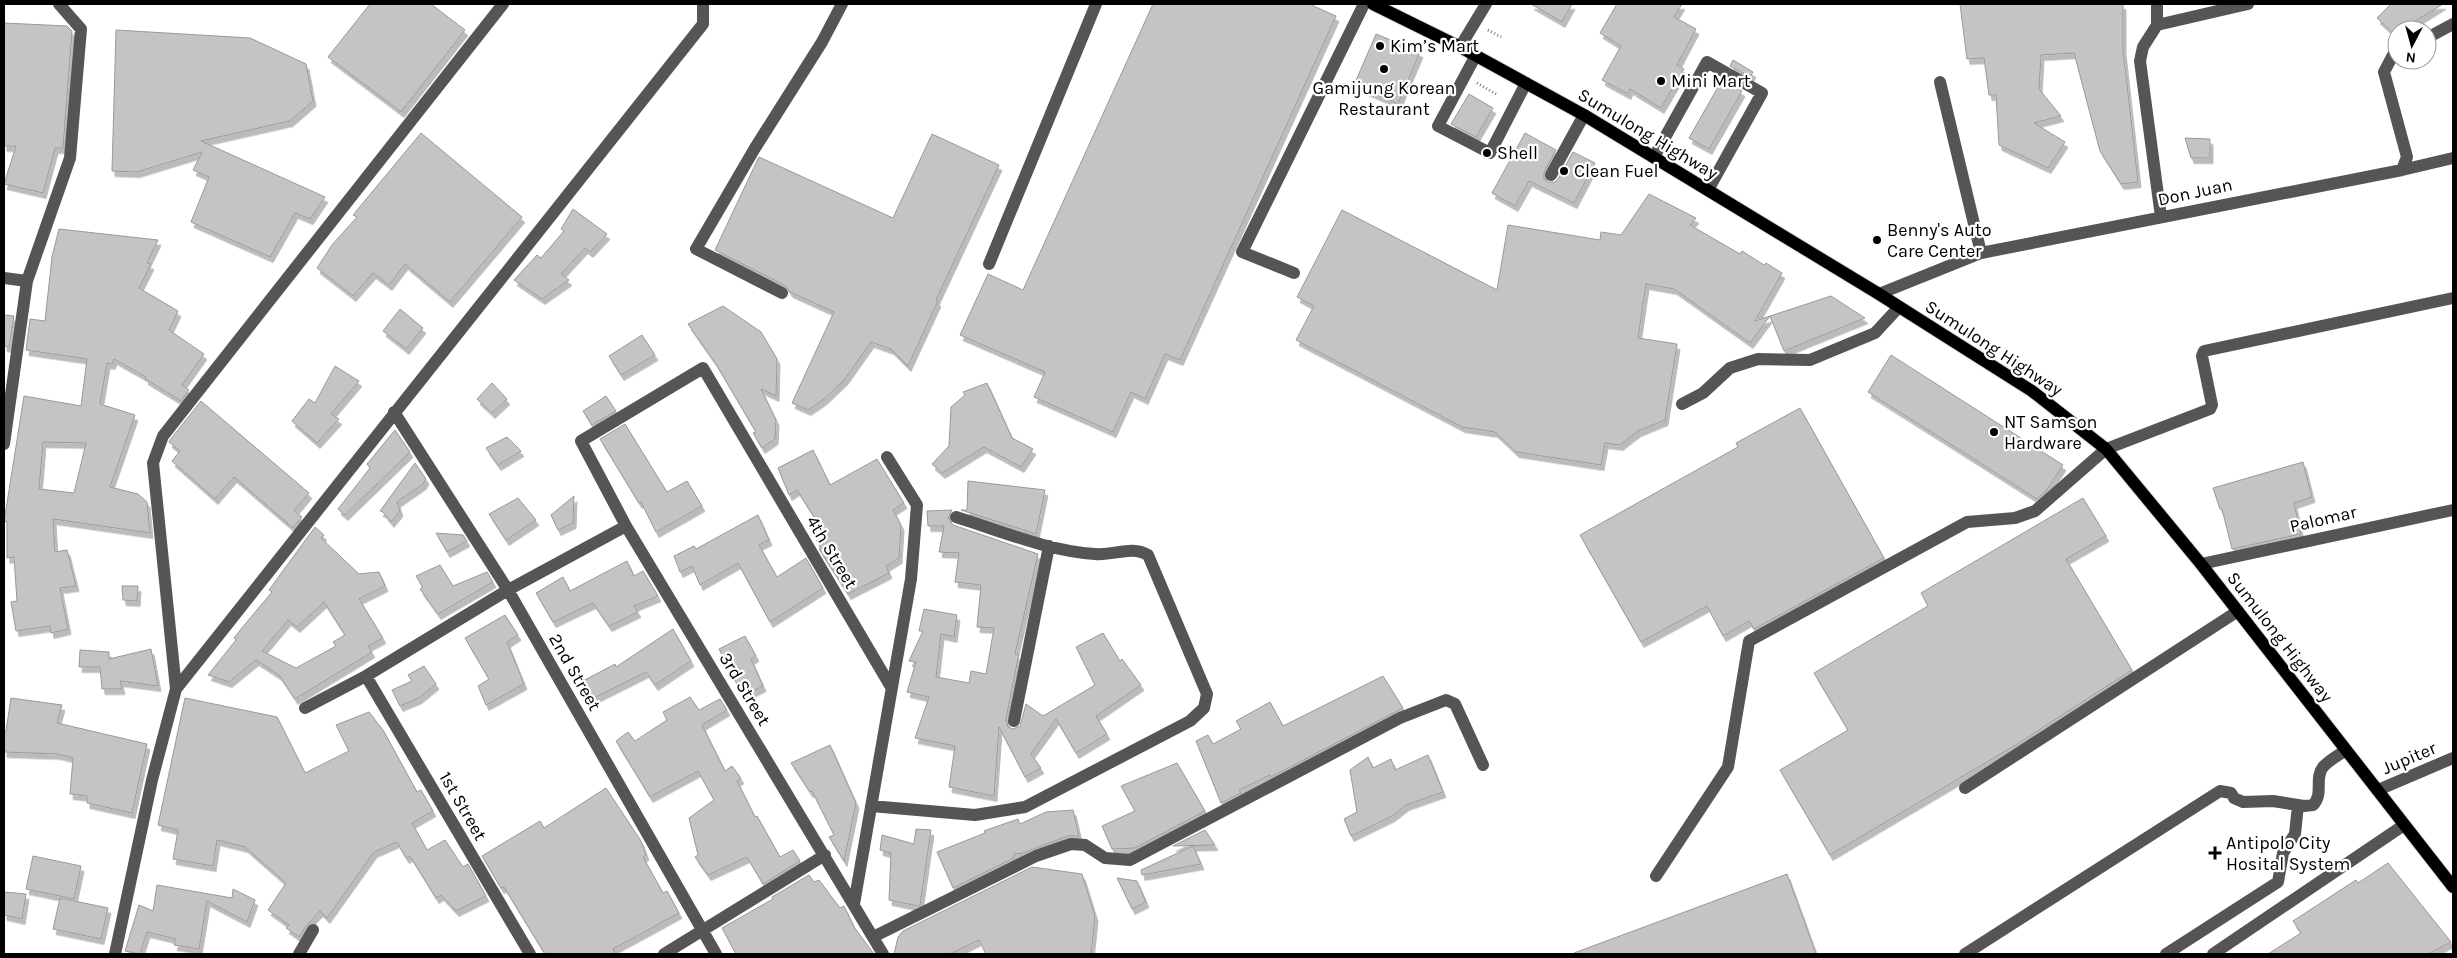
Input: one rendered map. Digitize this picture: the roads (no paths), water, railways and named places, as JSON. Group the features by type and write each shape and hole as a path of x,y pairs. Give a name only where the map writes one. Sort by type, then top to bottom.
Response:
{"main road":[{"name":"Sumulong Highway","path":"1373,4 1476,55 1584,115 1708,190 2032,391 2106,449 2201,564 2453,887"}],"street":[{"path":"4,444 27,281 70,158 81,28 59,4"},
{"path":"115,954 152,780 176,689 153,463 163,436 503,4"},
{"path":"176,689 703,24 703,4"},
{"path":"782,293 696,250 755,148 822,42 842,4"},
{"path":"989,264 1096,4"},
{"path":"1294,274 1242,252 1364,4"},
{"path":"1460,47 1486,4"},
{"path":"2157,4 2157,25 2143,47 2140,61 2161,217"},
{"path":"2157,25 2248,4"},
{"path":"2437,33 2453,24"},
{"path":"1476,55 1438,126 1490,153 1526,84"},
{"path":"1654,158 1707,62 1762,93 1708,190"},
{"path":"2387,66 2384,72 2407,157 2402,170"},
{"path":"1940,82 1981,253"},
{"path":"1551,175 1584,115"},
{"name":"Don Juan","path":"1878,294 1981,253 2402,170 2453,158"},
{"path":"4,278 27,281"},
{"path":"1656,876 1728,767 1749,641 1967,522 2015,518 2036,511 2106,449 2210,409 2212,405 2202,356 2204,351 2453,298"},
{"path":"1682,404 1703,392 1730,368 1758,359 1810,360 1875,333 1899,307"},
{"name":"4th Street","path":"581,440 703,368 892,687"},
{"name":"2nd Street","path":"394,412 508,590 716,954"},
{"name":"3rd Street","path":"581,440 626,526 883,954"},
{"path":"854,904 910,595 917,505 887,457"},
{"name":"Palomar","path":"2201,564 2453,510"},
{"path":"871,806 975,815 1025,807 1190,720 1204,708 1207,694 1148,555 1139,550 1096,555 1049,546 956,517"},
{"path":"305,708 366,676 508,590 626,526"},
{"path":"1014,721 1049,546"},
{"path":"1966,788 2238,611"},
{"name":"1st Street","path":"366,676 530,954"},
{"path":"873,937 1036,856 1071,844 1085,845 1105,858 1130,860 1400,718 1446,700 1456,704 1484,765"},
{"path":"1965,954 2215,794 2226,792 2243,802 2273,801 2309,806 2316,802 2319,794 2322,768 2346,750"},
{"name":"Jupiter","path":"2378,790 2453,758"},
{"path":"2166,954 2278,882 2283,853 2295,834 2298,805"},
{"path":"2213,954 2404,824"},
{"path":"664,954 824,854"},
{"path":"299,954 313,930"}],"place":[{"name":"Kim’s Mart","path":"1380,46"},
{"name":"Gamijung Korean Restaurant","path":"1384,69"},
{"name":"Mini Mart","path":"1661,81"},
{"name":"Shell","path":"1487,153"},
{"name":"Clean Fuel","path":"1564,171"},
{"name":"Benny's Auto Care Center","path":"1877,240"},
{"name":"NT Samson Hardware","path":"1994,432"},
{"name":"Antipolo City Hosital System","path":"2215,853"}]}
